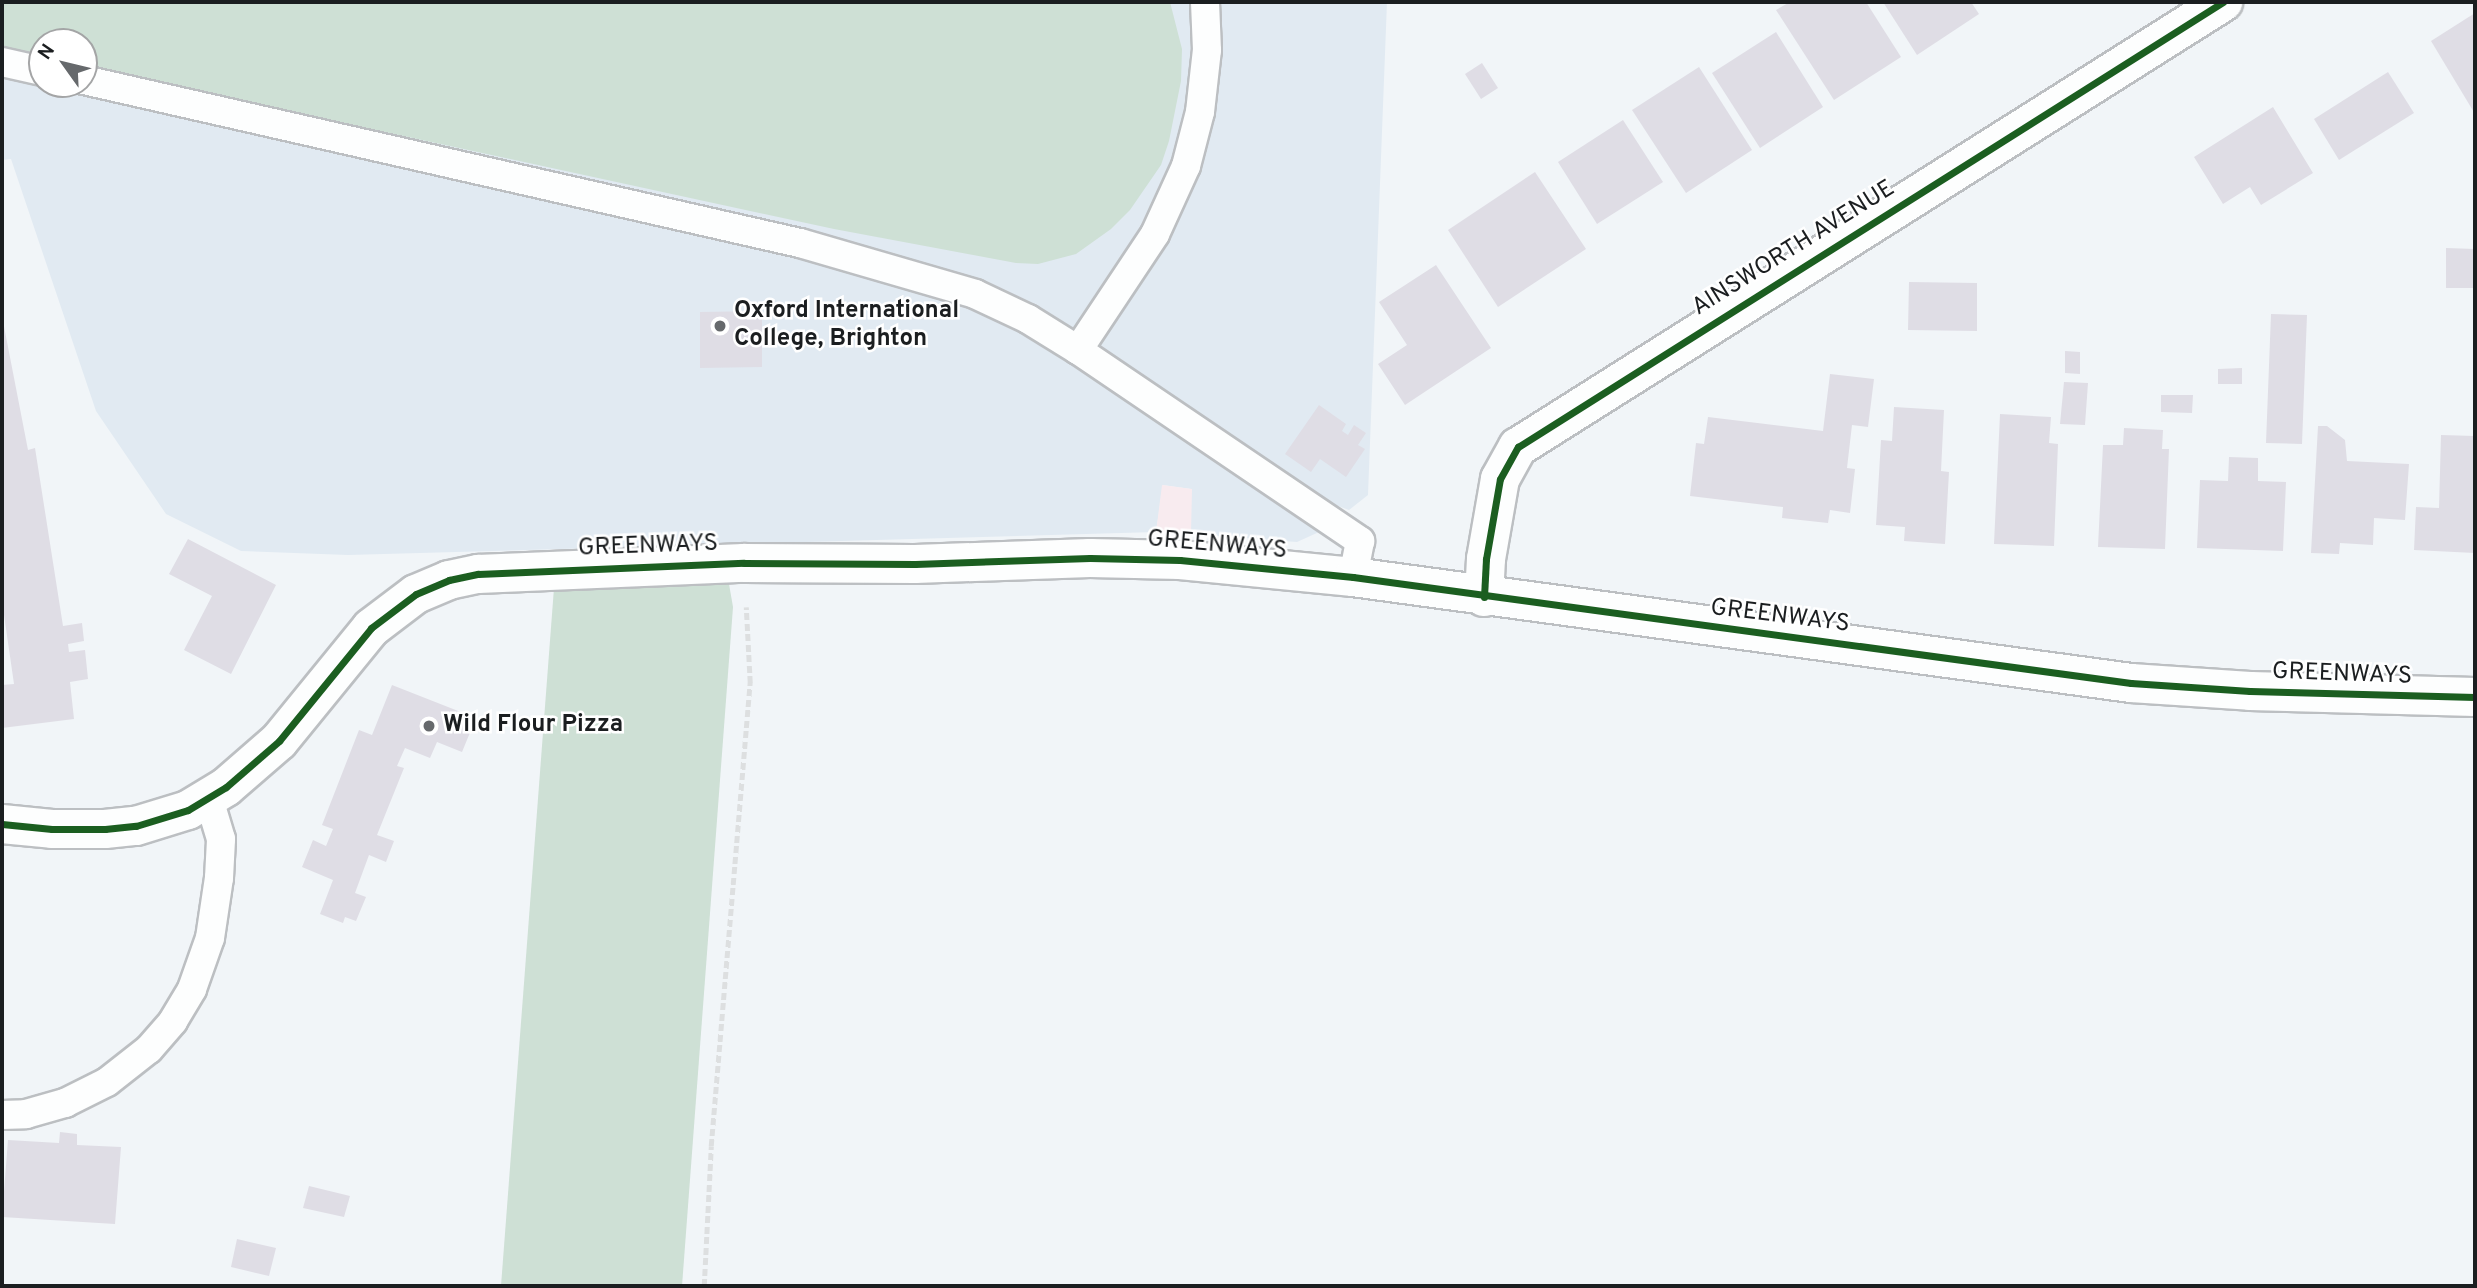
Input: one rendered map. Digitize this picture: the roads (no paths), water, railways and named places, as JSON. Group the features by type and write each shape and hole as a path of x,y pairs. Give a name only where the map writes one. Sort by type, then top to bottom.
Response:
{"street":[{"name":"AINSWORTH AVENUE","path":"1484,597 1486,559 1500,479 1518,447 2223,2"},
{"name":"GREENWAYS","path":"2,824 79,830 136,826 167,818 209,799 250,769 279,741 371,628 416,594 449,580 478,573 744,563 915,564 1077,558 1180,559 1353,578 2131,683 2250,691 2475,697"}],"lane":[{"path":"1078,350 1155,234 1186,166 1200,112 1207,50 1205,2"},
{"path":"2,62 28,68"},
{"path":"98,83 800,243 975,294 1028,319 1078,350 1360,541 1353,578"},
{"path":"2,1115 26,1114 65,1103 107,1082 149,1049 173,1021 192,989 211,938 221,839 209,799"}],"place":[{"name":"Oxford International College, Brighton","path":"720,326"},
{"name":"Wild Flour Pizza","path":"429,726"}]}
